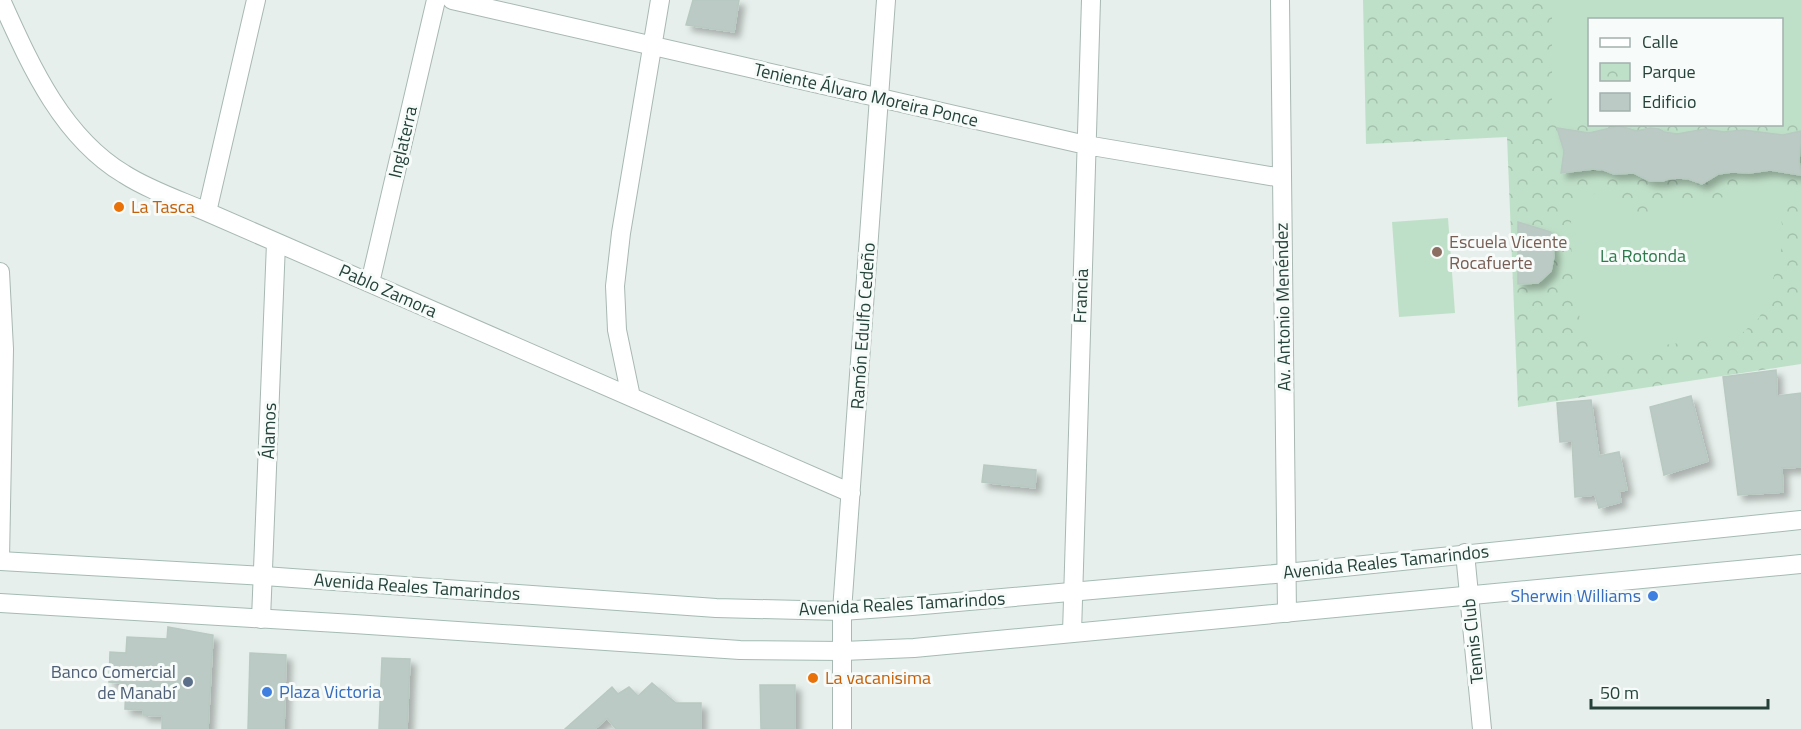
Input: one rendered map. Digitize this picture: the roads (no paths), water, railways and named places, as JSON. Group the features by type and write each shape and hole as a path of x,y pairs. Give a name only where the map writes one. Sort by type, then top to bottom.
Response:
{"street":[{"name":"Pablo Zamora","path":"1,0 40,80 63,115 94,152 122,173 276,243 851,494"},
{"path":"207,212 256,0"},
{"name":"Inglaterra","path":"369,283 436,0"},
{"name":"Teniente Álvaro Moreira Ponce","path":"452,0 1086,145 1282,178"},
{"path":"630,397 617,330 615,286 621,233 660,0"},
{"name":"Ramón Edulfo Cedeño","path":"842,729 842,611 886,0"},
{"name":"Francia","path":"1071,633 1091,0"},
{"name":"Av. Antonio Menéndez","path":"1280,0 1287,613"},
{"name":"Álamos","path":"261,619 276,243"},
{"path":"0,272 4,349 0,560"},
{"name":"Avenida Reales Tamarindos","path":"0,560 716,608 842,611 1286,573 1801,520"},
{"name":"Tennis Club","path":"1465,553 1482,729"},
{"path":"0,603 707,649 843,651 914,648 1801,564"}],"place":[{"name":"La Tasca","path":"119,207"},
{"name":"Escuela Vicente Rocafuerte","path":"1437,252"},
{"name":"Sherwin Williams","path":"1653,596"},
{"name":"La vacanisima","path":"813,678"},
{"name":"Banco Comercial de Manabí","path":"188,682"},
{"name":"Plaza Victoria","path":"267,692"}],"park label":[{"name":"La Rotonda","path":"1643,256"}]}
